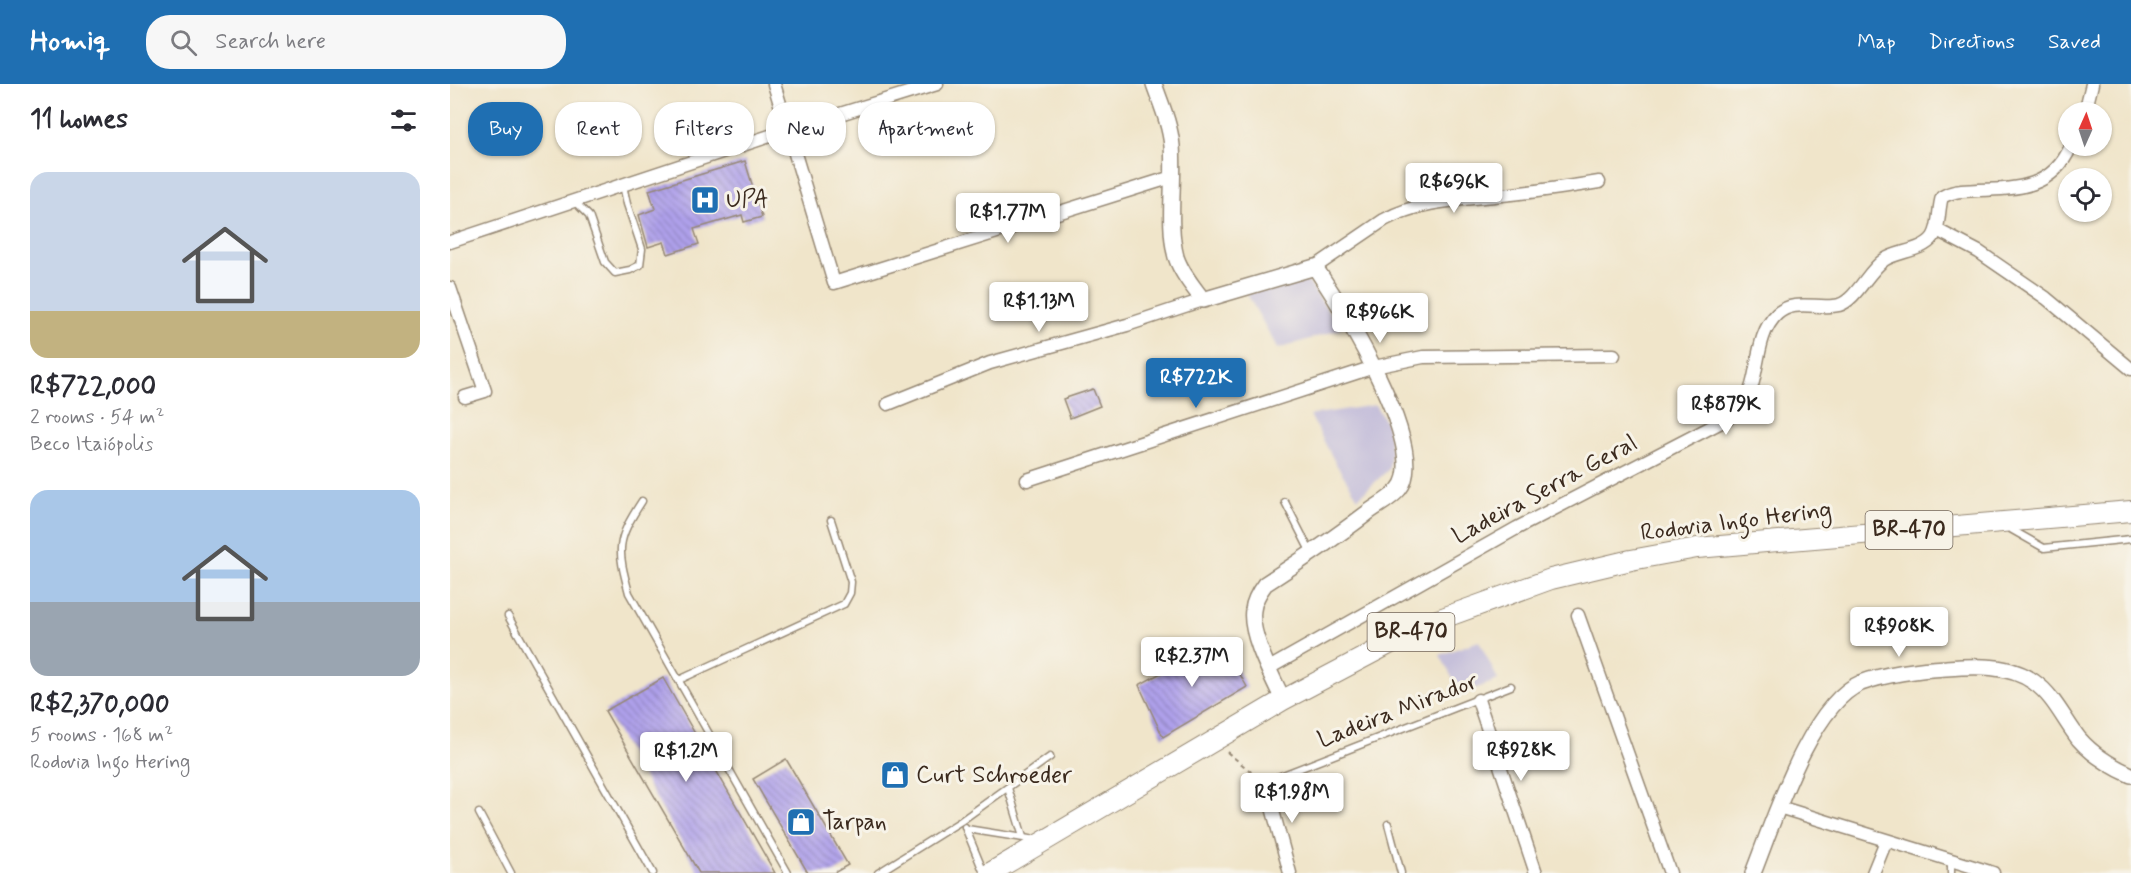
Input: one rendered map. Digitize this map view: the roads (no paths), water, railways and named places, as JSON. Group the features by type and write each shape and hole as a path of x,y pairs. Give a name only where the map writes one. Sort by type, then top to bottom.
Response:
{"highway":[{"name":"Rodovia Ingo Hering","path":"990,873 1283,700 1429,623 1494,598 1578,571 1697,548 2131,511"}],"street":[{"path":"774,84 779,102"},
{"path":"846,112 937,84"},
{"path":"1154,84 1169,128 1172,147 1173,238 1176,257 1203,300"},
{"path":"2088,102 2092,84"},
{"path":"450,242 766,137"},
{"path":"796,156 834,283 1172,177"},
{"path":"2067,156 2055,170 2042,180 2026,187 1951,192 1942,197 1936,230 1979,252 2046,298 2131,369"},
{"path":"888,404 990,363 1127,325 1315,267 1390,217 1426,204 1442,200 1502,195 1599,182"},
{"name":"Ladeira Serra Geral","path":"1269,668 1508,533 1723,421 1745,402 1767,326 1777,314 1787,308 1807,305 1839,305 1850,298 1869,274 1884,260 1924,244 1932,238 1936,230"},
{"path":"1283,700 1254,629 1252,610 1257,596 1265,584 1312,554 1399,489 1405,477 1404,442 1374,367 1315,267"},
{"path":"450,288 485,391 465,397"},
{"path":"1027,480 1374,367 1424,357 1614,355"},
{"path":"1578,615 1670,873"},
{"path":"1753,873 1804,749 1828,709 1842,695 1860,684 1880,678 1931,669 1986,667 2006,670 2027,678 2046,693 2080,740 2100,757 2131,775"},
{"path":"1478,700 1536,873"},
{"path":"1265,782 1290,873"},
{"path":"1779,807 1886,841 1951,867 1993,873"},
{"path":"1873,873 1886,841"}],"lane":[{"path":"574,201 589,216 605,262 615,273 630,270 640,265 642,249 623,184"},
{"path":"642,501 627,524 621,540 620,559 629,593 788,873"},
{"path":"1285,502 1312,554"},
{"path":"679,680 844,604 850,593 851,582 831,520"},
{"path":"1998,523 2044,548 2131,539"},
{"path":"508,616 653,873"},
{"name":"Ladeira Mirador","path":"1265,782 1512,686"},
{"path":"880,872 961,822 1050,757"},
{"path":"1008,788 1023,837"},
{"path":"479,813 511,873"},
{"path":"961,822 967,829 984,873"},
{"path":"1388,824 1401,873"},
{"path":"967,829 1045,841"}],"place":[{"name":"UPA","path":"705,200"},
{"name":"Curt Schroeder","path":"895,775"},
{"name":"Tarpan","path":"801,822"}]}
